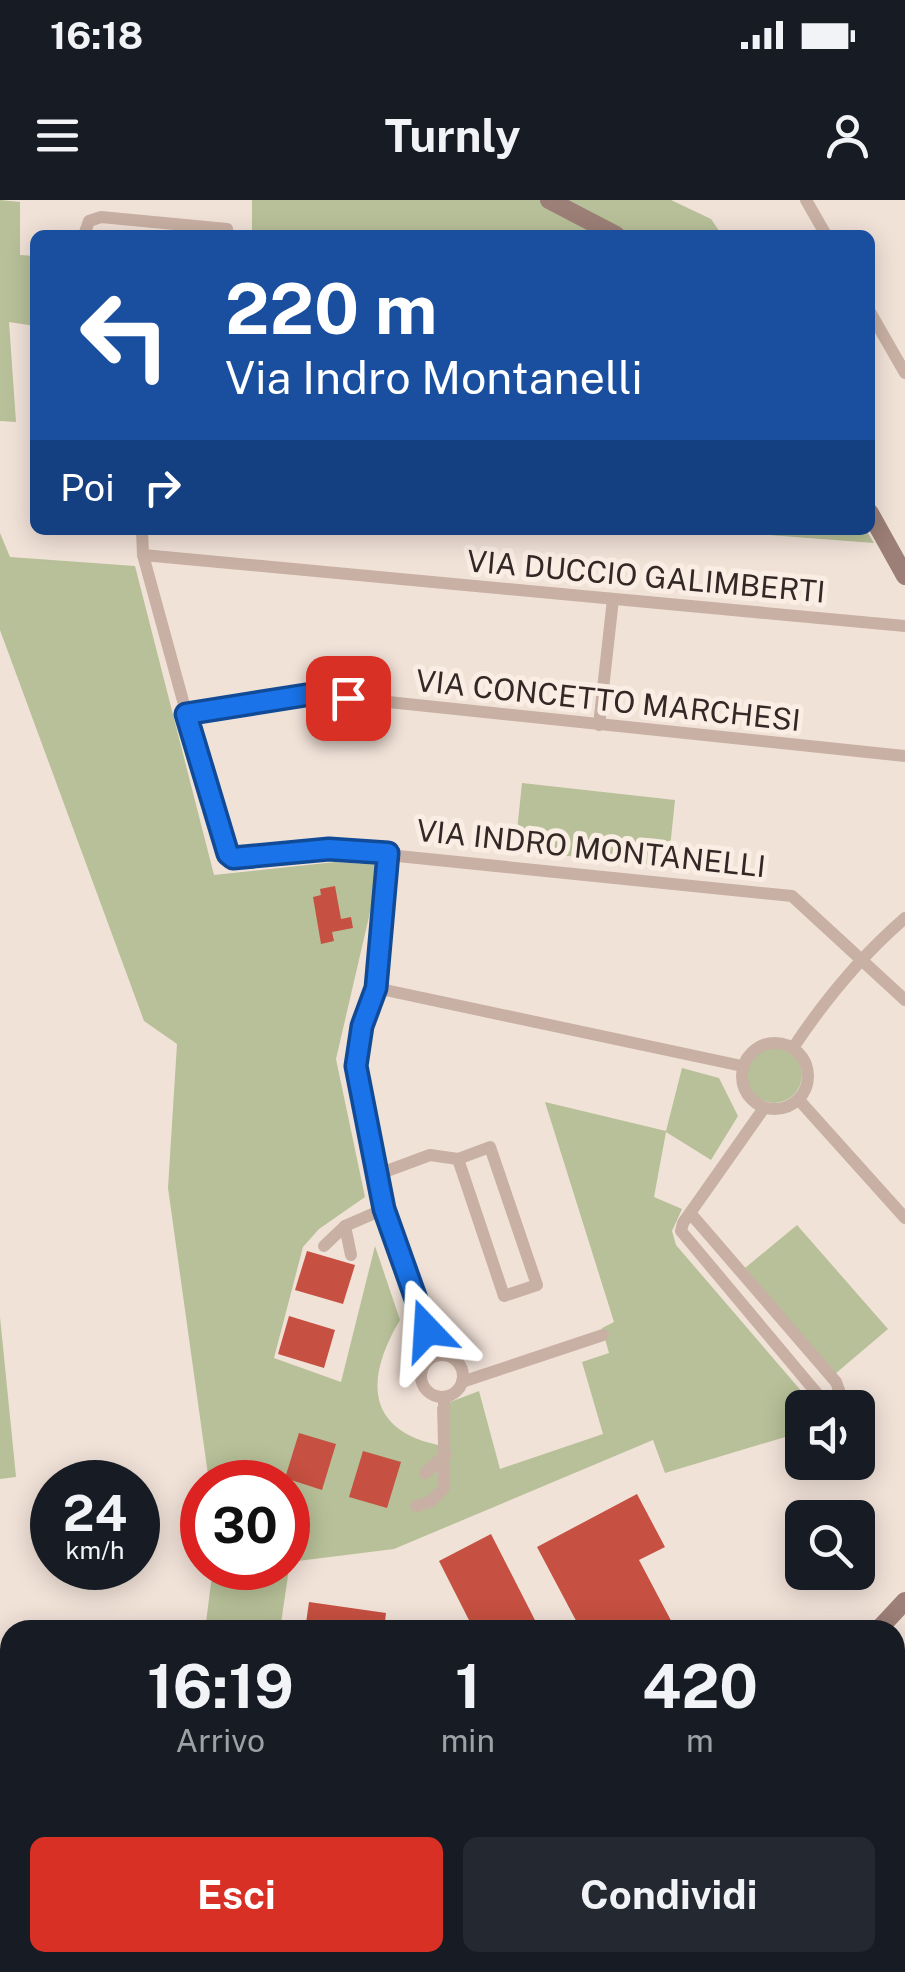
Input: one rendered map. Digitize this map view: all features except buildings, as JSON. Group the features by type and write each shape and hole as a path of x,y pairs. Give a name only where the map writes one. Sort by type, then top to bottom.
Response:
{"main road":[{"path":"549,200 606,230"},
{"path":"875,522 905,576"},
{"path":"887,1620 905,1601"}],"street":[{"path":"806,200 823,230"},
{"path":"86,230 90,221 100,217 227,230"},
{"path":"875,321 905,373"},
{"path":"142,535 143,555 186,714"},
{"name":"VIA DUCCIO GALIMBERTI","path":"143,555 905,626"},
{"path":"599,725 613,599"},
{"name":"VIA CONCETTO MARCHESI","path":"186,714 312,694 905,756"},
{"name":"VIA INDRO MONTANELLI","path":"186,714 224,848 233,858 329,849 388,853 792,896 862,956 905,1000"},
{"path":"388,853 376,988 362,1026 356,1066 384,1209 438,1356"},
{"path":"793,1048 826,997 862,956 905,918"},
{"path":"376,988 742,1066"},
{"path":"763,1044 793,1048 808,1072 798,1100 783,1108 764,1108 743,1087 742,1066 763,1044"},
{"path":"798,1100 899,1201 905,1218"},
{"path":"692,1214 836,1382 839,1390 833,1399 820,1397 683,1236 682,1227 764,1108"},
{"path":"376,1176 430,1155 458,1160 490,1147 537,1285 504,1296 458,1160"},
{"path":"324,1246 344,1226 384,1209"},
{"path":"344,1226 351,1255"},
{"path":"462,1382 455,1360 438,1356 426,1362 421,1380 432,1395 444,1398 456,1393 462,1382 602,1335"},
{"path":"416,1506 430,1502 444,1488 444,1398"},
{"path":"425,1473 446,1454"}],"green space":[{"path":"0,200 20,202 20,255 30,256 30,325 9,322 16,422 0,421"},
{"path":"252,200 671,200 711,219 719,230 252,230"},
{"path":"0,533 10,557 135,566 214,875 335,862 381,865 336,1059 365,1197 319,1229 303,1247 274,1358 341,1382 375,1246 400,1320 381,1360 378,1380 378,1397 384,1413 396,1426 413,1437 438,1445 437,1407 479,1391 500,1469 603,1434 582,1362 609,1353 602,1328 614,1322 545,1102 666,1131 682,1068 719,1078 738,1116 711,1160 666,1132 654,1197 682,1209 672,1231 676,1245 800,1390 785,1390 785,1437 665,1473 653,1440 394,1549 310,1560 310,1460 206,1460 168,1188 177,1044 144,1021 0,630"},
{"path":"770,535 869,535 874,543"},
{"path":"522,783 675,800 668,867 515,850"},
{"path":"774,1047 794,1055 802,1075 794,1095 774,1103 754,1095 746,1075 754,1055"},
{"path":"797,1225 888,1329 835,1374 745,1268"},
{"path":"0,1317 16,1477 0,1479"},
{"path":"210,1590 286,1590 281,1620 206,1620"}],"route":[{"path":"348,698 312,694 186,714 224,848 233,858 329,849 388,853 376,988 362,1026 356,1066 384,1209 427,1330"}]}
